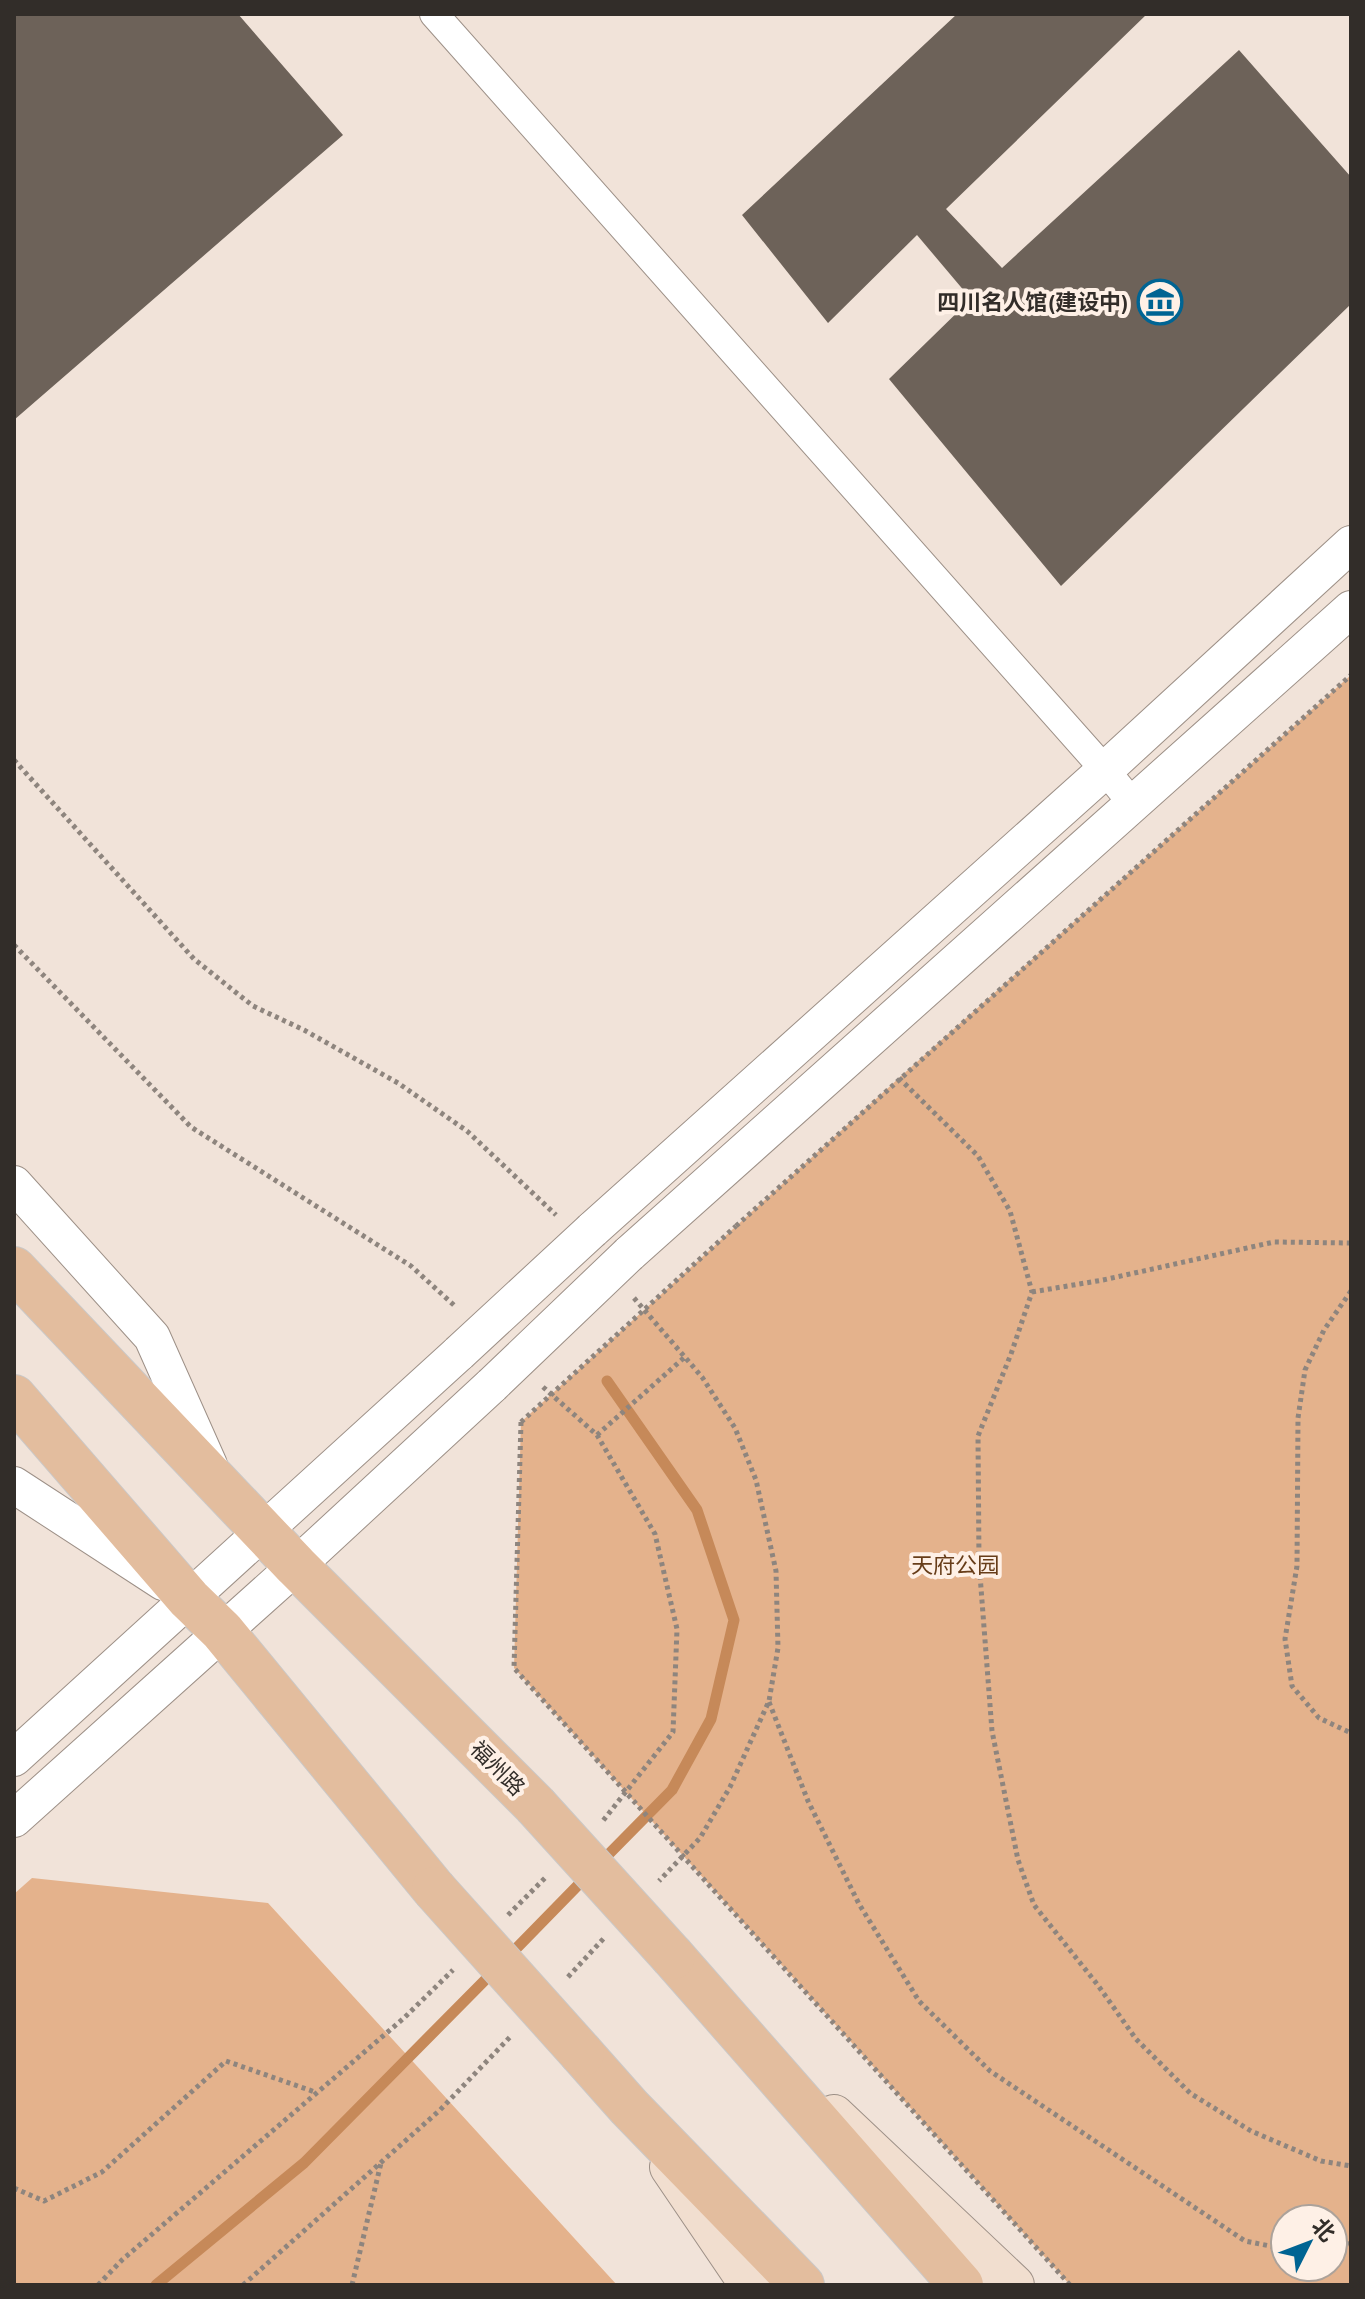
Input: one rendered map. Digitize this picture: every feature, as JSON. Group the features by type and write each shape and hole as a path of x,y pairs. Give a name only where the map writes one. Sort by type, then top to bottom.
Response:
{"main road":[{"name":"福州路","path":"14,1269 296,1566 535,1805 727,2017 961,2285"},
{"path":"14,1397 189,1599 222,1631 434,1889 629,2107 802,2285"},
{"path":"727,2017 1014,2285"},
{"path":"629,2107 750,2285"}],"street":[{"path":"434,14 1133,804"},
{"path":"14,1758 1351,544"},
{"path":"14,1819 296,1566 629,1254 1351,609"},
{"path":"14,1184 152,1337 216,1481"},
{"path":"14,1485 189,1599"}],"path":[{"path":"1070,2285 514,1668 521,1422 899,1078 1351,675"},
{"path":"14,760 194,959 253,1006 304,1030 398,1083 467,1131 557,1216"},
{"path":"899,1078 978,1156 1010,1211 1032,1292 978,1436 978,1452 979,1562 992,1731 1018,1860 1034,1905 1136,2039 1190,2093 1251,2131 1321,2161 1351,2166"},
{"path":"1032,1292 1103,1280 1274,1242 1351,1243"},
{"path":"1351,1291 1324,1330 1305,1370 1298,1418 1297,1566 1285,1639 1292,1686 1319,1718 1351,1733"},
{"path":"630,1294 686,1356 735,1428 756,1480 776,1571 778,1648 769,1701 808,1801 859,1904 919,2001 990,2071 1245,2241 1269,2246"},
{"path":"597,1435 686,1356"},
{"path":"14,2188 44,2201 102,2172 226,2061 315,2092"},
{"path":"352,2285 382,2162"}],"green space":[{"name":"天府公园","path":"1351,675 1351,2285 1070,2285 514,1668 521,1422 899,1078"},
{"path":"32,1878 268,1903 617,2285 14,2285 14,1894"}],"building":[{"path":"14,14 238,14 343,135 14,420"},
{"name":"四川名人馆(建设中)","path":"957,14 1147,14 946,209 1002,268 1239,50 1351,177 1351,304 1061,586 889,379 971,299 917,235 828,323 742,215"}],"waterway":[{"path":"599,1864 672,1790 711,1719 734,1620 697,1510 607,1381"},
{"path":"507,1958 587,1876"},
{"path":"156,2285 304,2163 495,1970"}],"place":[{"name":"四川名人馆(建设中)","path":"1160,302"}]}
